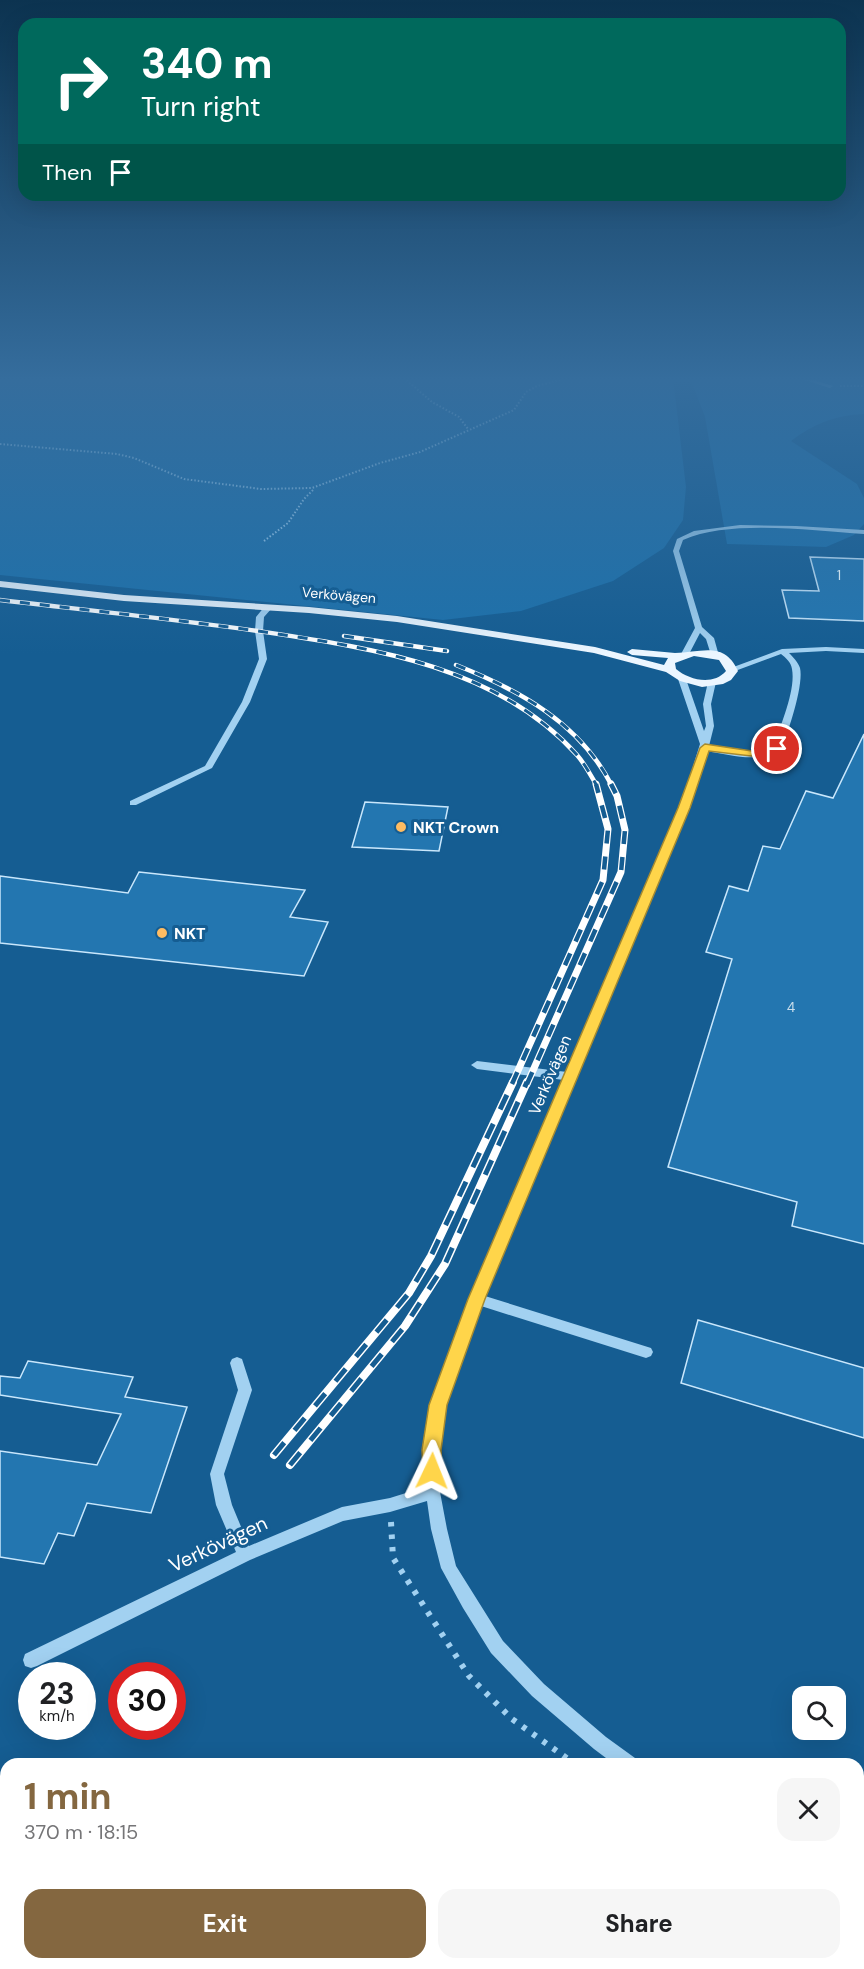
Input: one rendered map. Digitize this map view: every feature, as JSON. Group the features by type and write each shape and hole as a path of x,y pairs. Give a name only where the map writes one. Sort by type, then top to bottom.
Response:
{"main road":[{"name":"Verkövägen","path":"0,584 124,598 397,619 595,650 670,670 682,679"},
{"path":"595,650 716,656 727,661 732,669 728,677 712,682 682,679"},
{"path":"670,670 670,662 681,655"}],"street":[{"path":"716,656 710,638 699,628 676,551 678,543 685,536 706,529 725,527 864,531"},
{"path":"133,803 208,768 246,702 262,659 260,617 268,608"},
{"path":"681,655 699,628"},
{"path":"732,669 782,651 826,649 864,651"},
{"path":"682,679 705,748 769,754 777,749 795,684 796,669 792,660 782,651"},
{"name":"Verkövägen","path":"621,1758 538,1690 497,1647 449,1568 433,1492 432,1450 438,1405 477,1299 684,808 705,748 710,726 707,704 712,682"},
{"path":"477,1065 571,1077"},
{"path":"477,1299 646,1352"},
{"path":"237,1363 245,1390 217,1474 224,1505 244,1555"},
{"name":"Verkövägen","path":"31,1660 244,1555 342,1514 390,1505 433,1492"}],"path":[{"path":"162,470 184,479 209,483 289,490 321,485"},
{"path":"264,541 280,531 291,520 305,495 321,485 362,470"},
{"path":"390,1505 393,1558 469,1676 512,1719 566,1758"}],"shaded area":[{"path":"0,470 684,470 686,487 683,520 664,548 613,581 521,611 443,620 0,575"},
{"path":"714,470 835,470 857,484 864,498 864,524 854,535 826,547 727,544"}],"building":[{"path":"810,557 864,559 864,621 789,618 782,590 819,591"},
{"path":"864,734 864,1244 792,1226 797,1202 668,1167 732,959 706,952 729,886 748,891 763,846 780,849 806,791 833,798"},
{"name":"NKT Crown","path":"365,802 448,807 439,851 352,847"},
{"name":"NKT","path":"139,872 305,890 290,917 328,922 304,976 0,943 0,876 128,893"},
{"path":"698,1320 864,1368 864,1438 681,1383"},
{"path":"28,1361 133,1377 125,1397 187,1407 151,1513 87,1503 74,1536 58,1533 44,1564 0,1557 0,1451 97,1465 121,1414 0,1395 0,1376 20,1378"}],"railway":[{"path":"0,600 258,631 344,645 430,666 470,681 509,700 545,725 577,755 596,785"},
{"path":"344,636 447,651"},
{"path":"456,665 502,686 546,711 583,744 599,764 612,786"},
{"path":"512,1084 603,880 608,829 596,785"},
{"path":"527,1084 621,872 625,830 617,796 612,786"},
{"path":"274,1455 409,1293 431,1256 513,1082"},
{"path":"290,1465 405,1326 445,1264 527,1082"}],"place":[{"name":"NKT Crown","path":"401,827"},
{"name":"NKT","path":"162,933"}],"route":[{"path":"432,1471 432,1450 438,1405 477,1299 684,808 705,748 752,754 769,754 777,749"}]}
